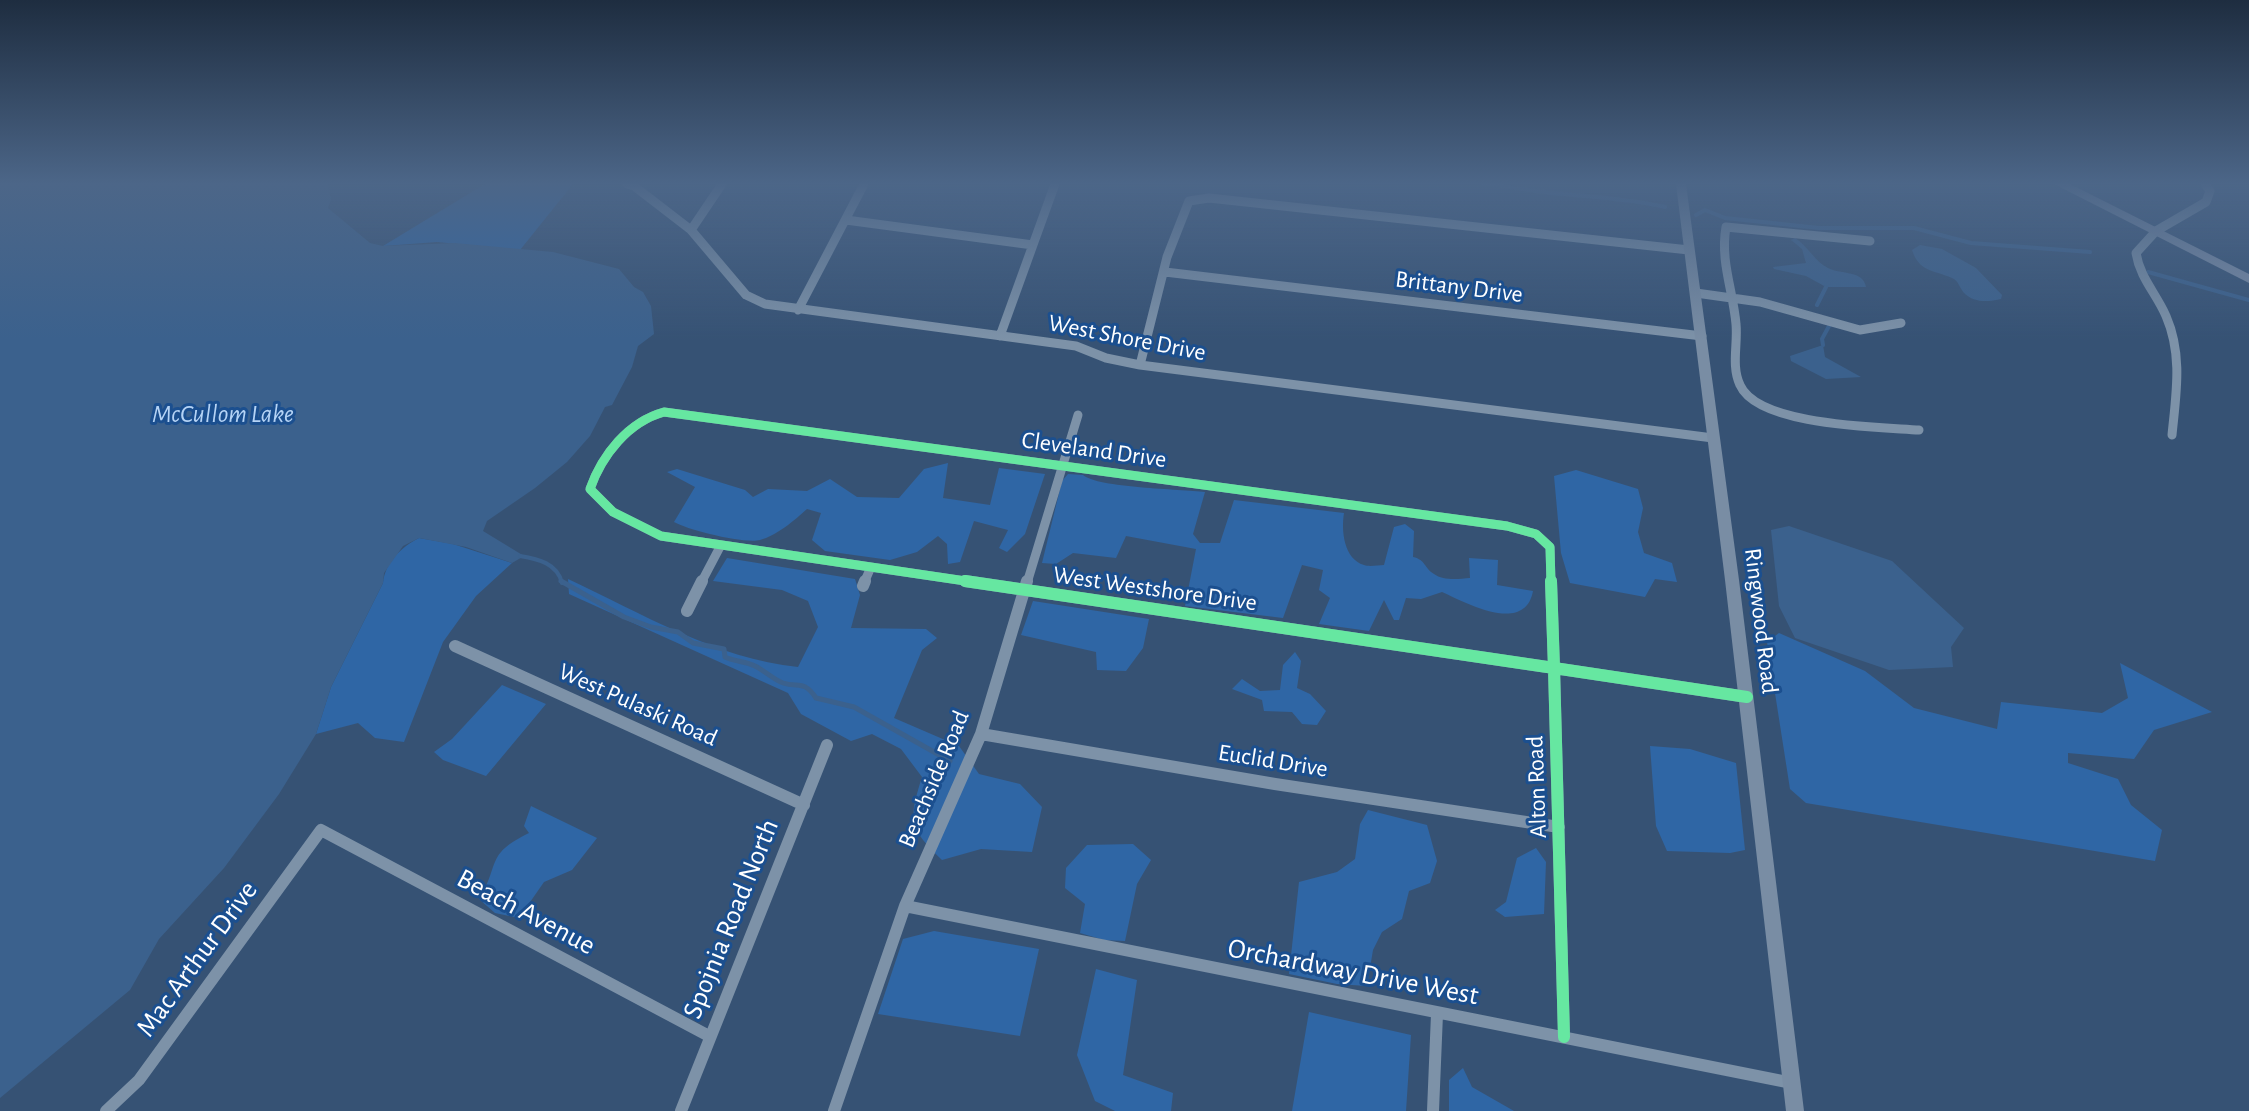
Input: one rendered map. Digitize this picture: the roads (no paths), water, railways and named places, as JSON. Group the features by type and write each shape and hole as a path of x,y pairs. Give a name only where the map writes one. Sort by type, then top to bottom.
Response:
{"main road":[{"path":"2165,236 2249,279"}],"street":[{"name":"West Shore Drive","path":"696,236 746,295 765,304 1076,346 1106,358 1140,365 1713,438"},
{"path":"798,310 838,236"},
{"path":"965,236 1033,245"},
{"path":"1000,336 1036,236"},
{"path":"1140,365 1176,236"},
{"path":"1558,236 1689,250"},
{"name":"Ringwood Road","path":"1687,236 1747,697 1795,1111"},
{"path":"1725,236 1723,260 1736,326 1735,360 1741,389 1753,404 1776,414 1919,430"},
{"path":"1817,236 1870,241"},
{"path":"2151,236 2138,249 2135,259 2166,316 2179,362 2172,435"},
{"name":"Brittany Drive","path":"1165,272 1702,336"},
{"path":"1696,293 1760,302 1860,330 1901,323"},
{"name":"Cleveland Drive","path":"594,472 639,421 651,414 664,412 1507,526 1544,538"},
{"name":"Beachside Road","path":"834,1111 905,906 981,734 1022,590 1078,415"},
{"name":"West Westshore Drive","path":"594,472 590,489 599,503 614,515 661,536 1747,697"},
{"name":"Alton Road","path":"1544,538 1550,547 1564,1037"},
{"path":"687,611 721,545"},
{"path":"863,586 871,567"},
{"name":"West Pulaski Road","path":"455,646 804,805"},
{"name":"Euclid Drive","path":"981,734 1275,784 1559,827"},
{"name":"Spojnia Road North","path":"681,1111 827,745"},
{"name":"Beach Avenue","path":"321,830 709,1036"},
{"name":"Mac Arthur Drive","path":"106,1111 139,1080 321,830"},
{"name":"Orchardway Drive West","path":"905,906 1792,1083"},
{"path":"1433,1111 1437,1014"}],"water":[{"name":"McCullom Lake","path":"0,236 361,236 370,243 383,246 455,243 553,252 619,269 634,287 643,292 651,306 654,334 638,346 632,367 612,405 605,407 590,436 567,462 487,521 483,531 524,556 512,563 466,547 419,538 403,546 384,573 383,583 331,687 316,734 279,794 224,868 159,939 130,990 0,1098"},
{"path":"1795,238 1823,265 1856,275 1866,287 1826,287 1806,276 1774,269 1806,263 1802,249 1791,240"},
{"path":"1920,245 1942,249 1976,268 2002,295 2001,299 1972,299 1954,279 1919,263 1912,250"},
{"path":"1823,345 1825,357 1861,377 1826,379 1791,361 1790,356"},
{"path":"1789,526 1892,561 1964,628 1951,647 1953,667 1889,670 1795,638 1779,606 1771,530"}],"waterway":[{"path":"1944,236 1971,243 2090,252"},
{"path":"2148,272 2249,300"},
{"path":"1817,305 1826,287"},
{"path":"1823,345 1822,339 1829,326"},
{"path":"520,556 551,566 561,581"},
{"path":"561,581 624,617 651,627 678,632 693,643 724,649 725,657 755,666 783,683 805,687 816,698 854,707 950,761"}]}
